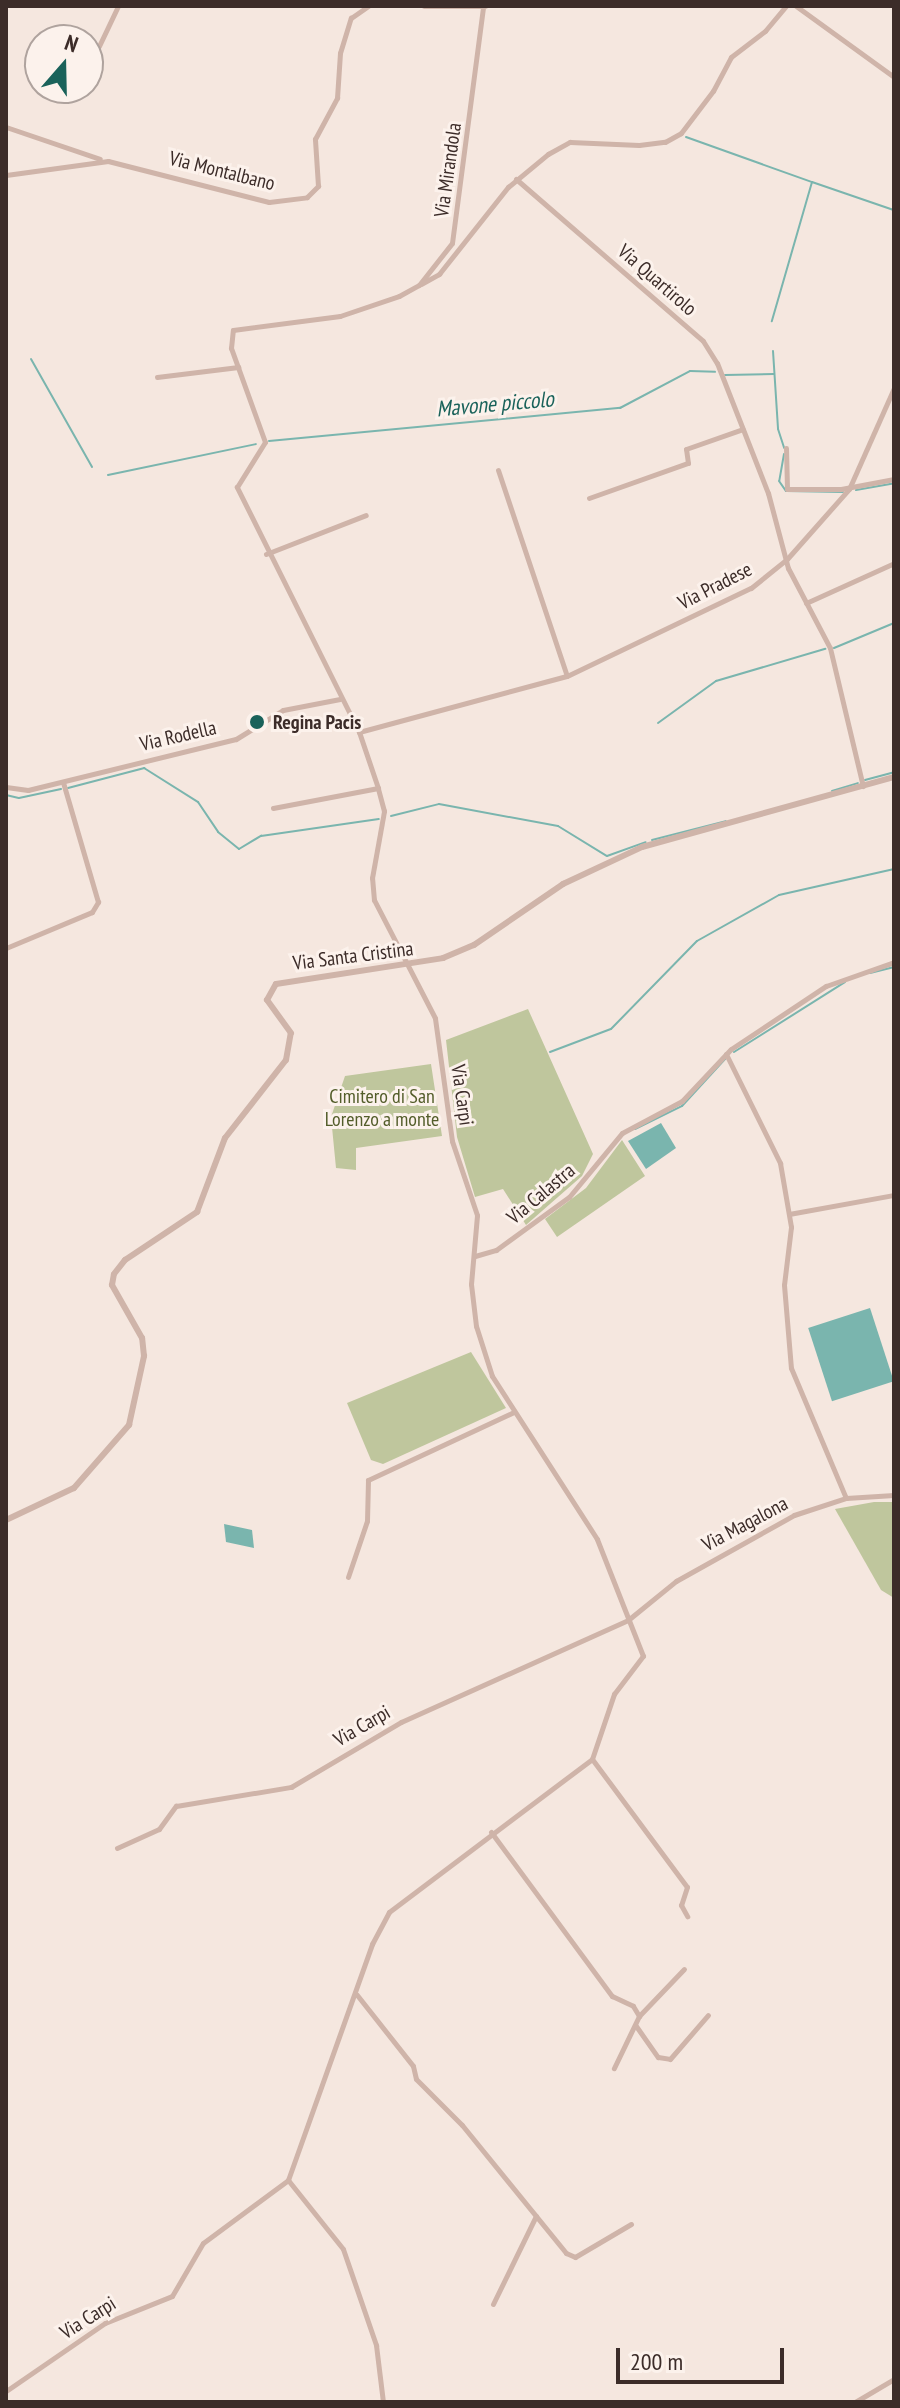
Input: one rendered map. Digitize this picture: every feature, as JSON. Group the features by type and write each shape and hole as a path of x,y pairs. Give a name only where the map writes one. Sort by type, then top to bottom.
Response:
{"street":[{"path":"104,35 118,6"},
{"name":"Via Montalbano","path":"6,127 108,161 269,202 307,197 318,186 315,139 337,98 340,53 351,18 368,6"},
{"path":"424,6 484,6"},
{"name":"Via Mirandola","path":"412,966 374,900 372,878 384,811 359,732 266,554 237,487 265,442 238,367 231,337 237,328 340,316 419,285 445,254 457,224 484,6"},
{"path":"419,285 453,259 516,179 570,142 612,146 672,140 713,91 731,57 786,6"},
{"path":"796,6 894,77"},
{"name":"Via Montalbano","path":"6,175 108,161"},
{"name":"Via Quartirolo","path":"516,179 703,341 717,363 787,559 830,648 864,787"},
{"path":"157,377 238,367"},
{"name":"Via Pradese","path":"359,732 567,676 751,588 787,559 850,487 894,388"},
{"path":"589,498 688,463 686,449 743,429"},
{"path":"786,448 787,489 850,487 894,479"},
{"path":"498,470 567,676"},
{"path":"266,554 366,515"},
{"path":"806,603 894,563"},
{"name":"Via Rodella","path":"6,787 28,790 236,739 283,710 340,699"},
{"name":"Via Santa Cristina","path":"6,1520 74,1488 129,1425 144,1356 137,1328 112,1285 114,1274 125,1260 197,1212 225,1138 286,1060 291,1033 267,1000 268,991 287,981 412,966 474,945 563,884 642,847 894,777"},
{"path":"6,948 92,912 98,902 63,782"},
{"path":"273,808 378,788"},
{"name":"Via Calastra","path":"475,1256 496,1250 569,1197 622,1133 682,1101 726,1054 826,986 894,962"},
{"name":"Via Carpi","path":"412,966 435,1018 452,1141 477,1215 471,1284 476,1326 492,1376 597,1539 643,1656 614,1694 592,1759"},
{"path":"726,1054 780,1163 789,1214 784,1285 791,1368 846,1498"},
{"path":"789,1214 894,1195"},
{"path":"348,1577 367,1521 368,1480 514,1412"},
{"name":"Via Magalona","path":"628,1620 676,1581 794,1515 846,1498 894,1495"},
{"name":"Via Carpi","path":"117,1848 159,1829 176,1806 291,1787 401,1722 628,1620"},
{"path":"383,2402 376,2345 343,2249 288,2180 372,1944 389,1912 491,1832 592,1759 687,1887 681,1905 687,1916"},
{"path":"491,1832 612,1996 633,2006 639,2016"},
{"path":"614,2068 639,2016 684,1969"},
{"path":"356,1994 413,2066 416,2079 462,2125 536,2216 575,2257 631,2224"},
{"path":"636,2025 658,2057 670,2059 708,2015"},
{"name":"Via Carpi","path":"6,2391 105,2323 172,2296 203,2243 288,2180"},
{"path":"493,2304 536,2216"},
{"path":"855,2402 894,2379"},
{"path":"711,2402 725,2402"}],"green space":[{"path":"528,1009 593,1154 582,1176 526,1225 503,1189 475,1197 457,1137 446,1040"},
{"name":"Cimitero di San Lorenzo a monte","path":"431,1064 442,1136 356,1148 356,1170 336,1168 331,1117 345,1076"},
{"path":"622,1140 645,1176 557,1237 545,1219 586,1188"},
{"path":"471,1352 506,1408 383,1464 371,1460 347,1403"},
{"path":"894,1502 894,1598 881,1590 835,1509"}],"water":[{"path":"661,1123 676,1148 646,1169 628,1141"},
{"path":"870,1308 894,1381 832,1401 808,1328"},
{"path":"224,1524 252,1530 254,1548 226,1542"}],"waterway":[{"name":"Mavone piccolo","path":"686,137 812,182 772,321"},
{"name":"Mavone piccolo","path":"812,182 894,210"},
{"name":"Mavone piccolo","path":"773,351 778,429 784,448"},
{"name":"Mavone piccolo","path":"31,359 92,467"},
{"name":"Mavone piccolo","path":"269,441 620,408 690,371 715,372"},
{"name":"Mavone piccolo","path":"725,375 774,374"},
{"name":"Mavone piccolo","path":"108,475 256,444"},
{"name":"Mavone piccolo","path":"784,454 779,481 786,491 843,492"},
{"name":"Mavone piccolo","path":"856,490 894,483"},
{"name":"Mavone piccolo","path":"834,648 894,623"},
{"name":"Mavone piccolo","path":"658,723 716,681 825,649"},
{"name":"Mavone piccolo","path":"68,788 144,768 198,802 218,832 239,849 261,836 379,819"},
{"name":"Mavone piccolo","path":"865,780 894,772"},
{"name":"Mavone piccolo","path":"832,791 858,783"},
{"name":"Mavone piccolo","path":"6,795 19,798 61,789"},
{"name":"Mavone piccolo","path":"391,816 439,804 558,826 607,856 646,842"},
{"name":"Mavone piccolo","path":"652,840 726,821"},
{"path":"550,1052 611,1029 697,941 779,895 894,869"},
{"path":"870,973 894,967"},
{"path":"734,1052 845,982"},
{"path":"635,1129 682,1106 725,1059"}],"place":[{"name":"Regina Pacis","path":"257,722"}]}
